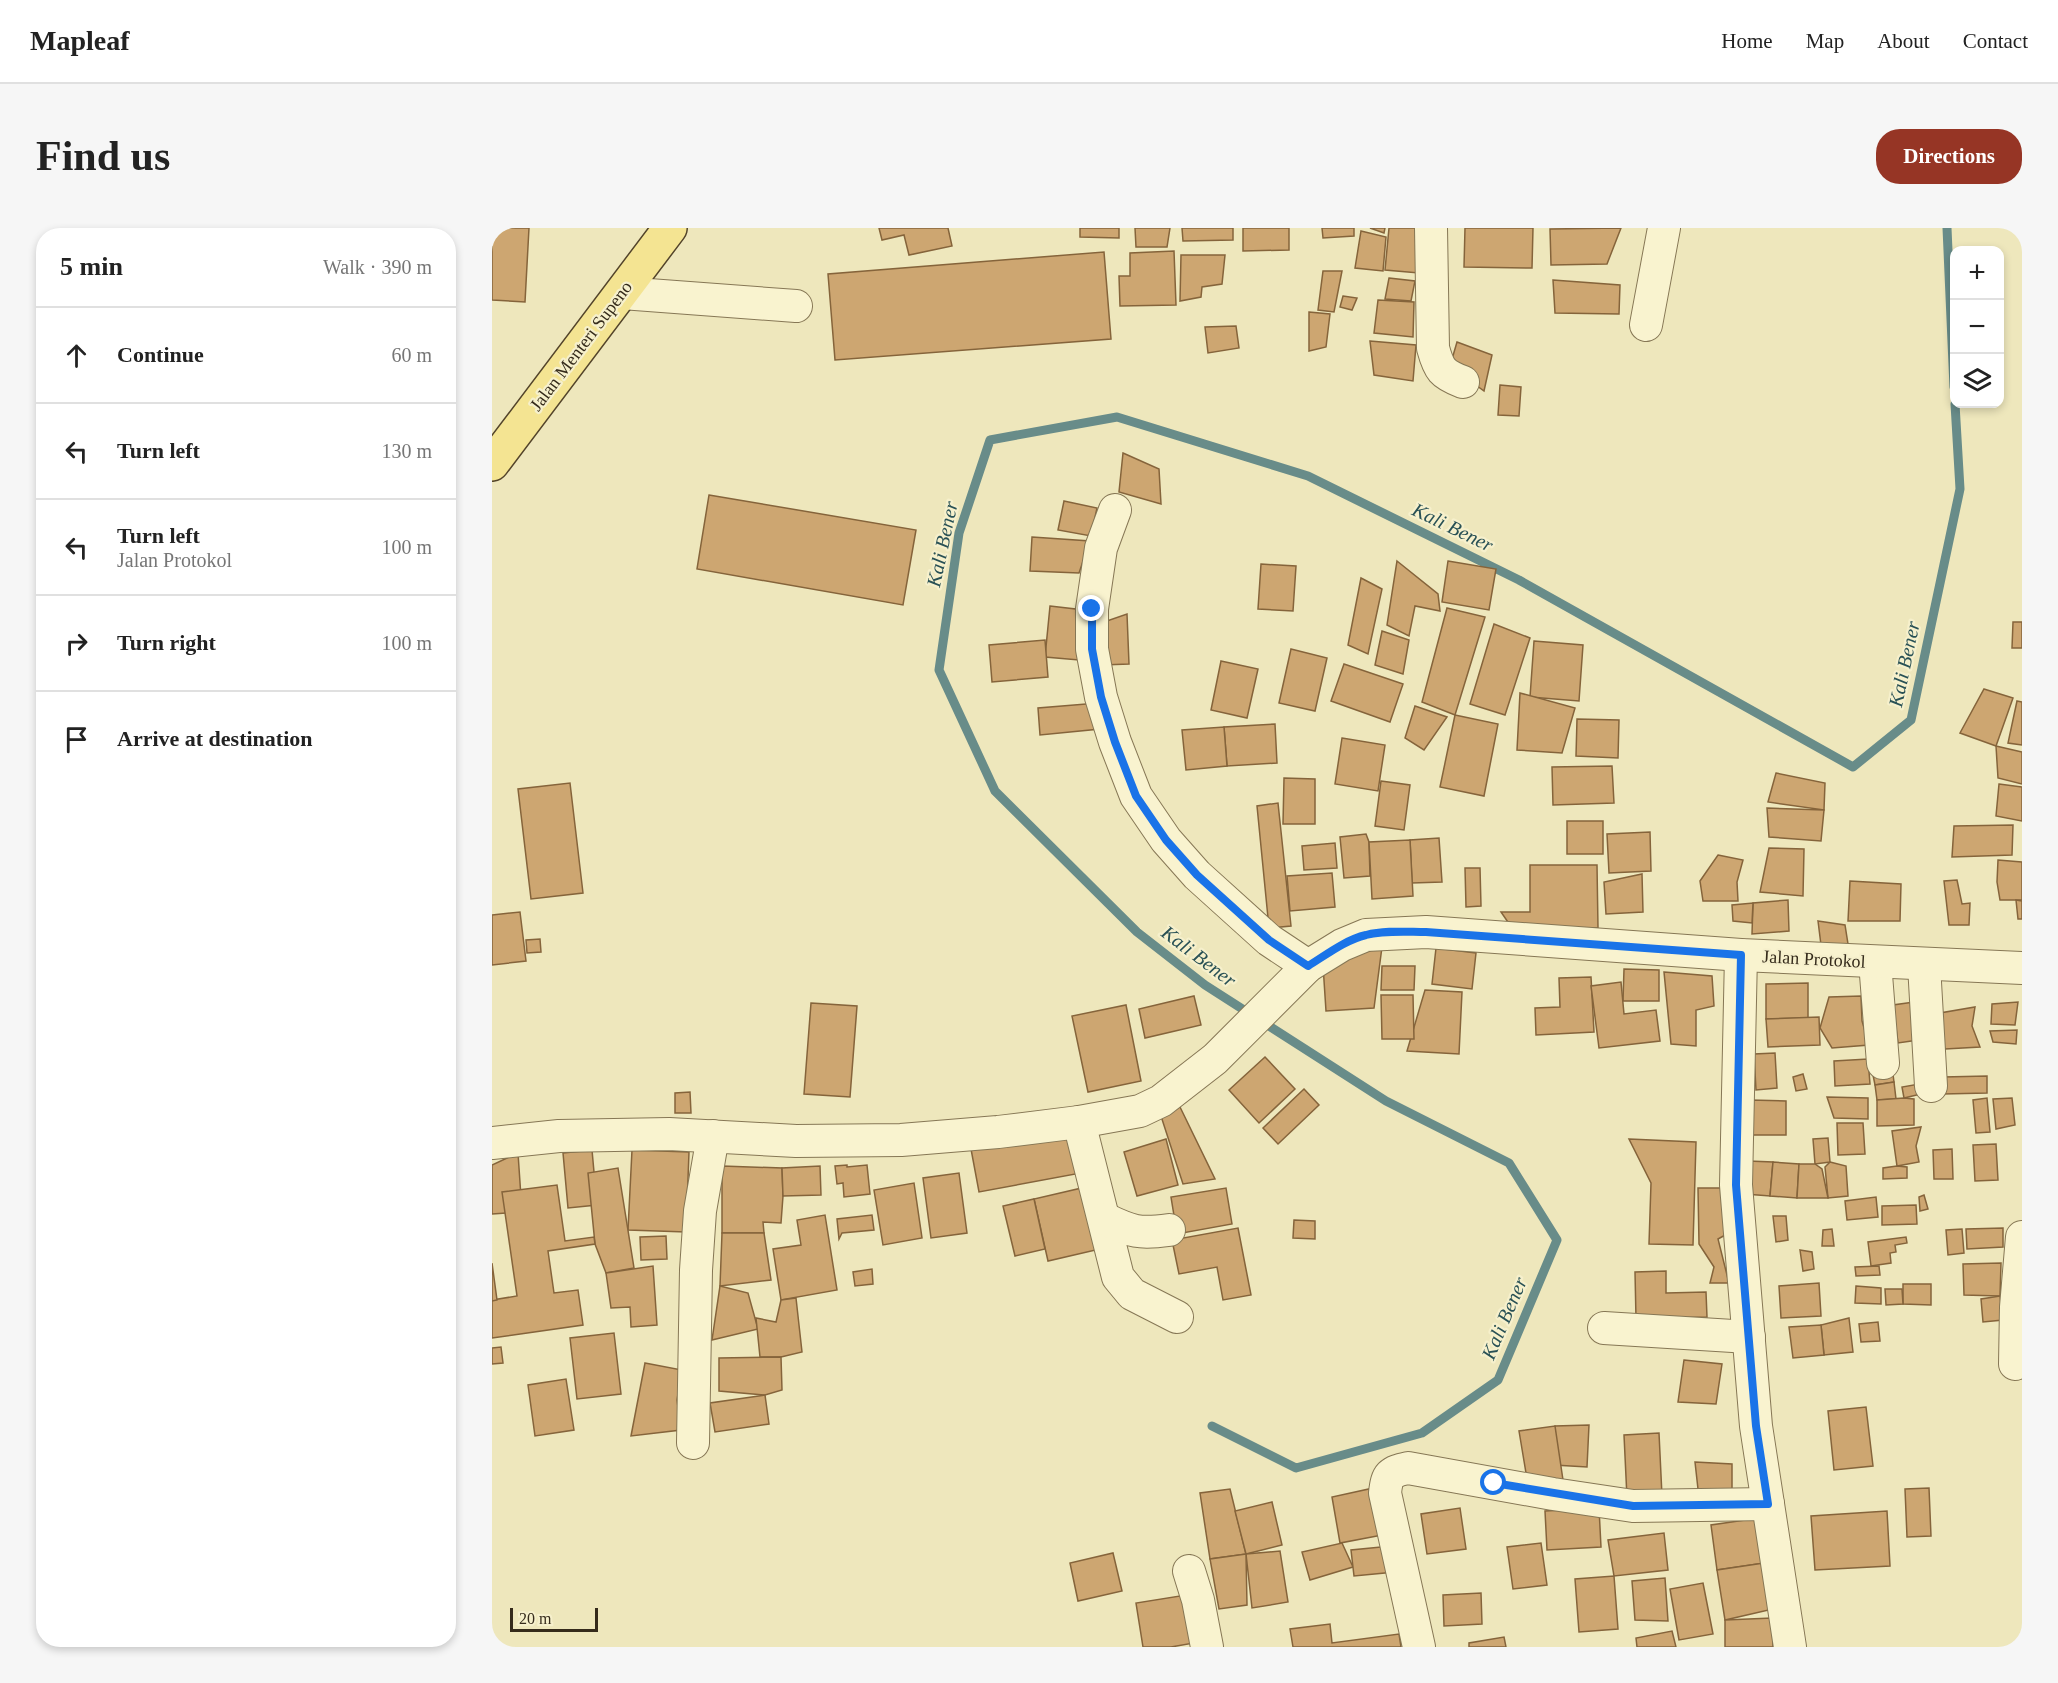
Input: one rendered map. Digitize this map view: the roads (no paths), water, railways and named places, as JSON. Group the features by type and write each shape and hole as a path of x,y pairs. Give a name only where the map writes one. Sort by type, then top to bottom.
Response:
{"main road":[{"name":"Jalan Menteri Supeno","path":"492,464 670,228"}],"street":[{"path":"1431,228 1433,348 1438,366 1442,371 1447,376 1463,382"},
{"path":"1646,325 1664,228"},
{"path":"622,293 796,306"},
{"path":"1115,510 1101,548 1092,609 1092,649 1101,697 1136,796 1166,840 1197,875 1302,972"},
{"name":"Jalan Protokol","path":"492,1143 559,1136 669,1134 796,1141 901,1140 998,1132 1079,1122 1140,1111 1161,1101 1215,1059 1302,972 1342,945 1366,935 1390,932 1426,932 1741,955 2022,968"},
{"path":"1741,955 1736,1185 1756,1426 1790,1647"},
{"path":"1875,962 1883,1064"},
{"path":"1924,965 1931,1086"},
{"path":"1079,1122 1118,1277 1132,1294 1177,1317"},
{"path":"693,1443 699,1222 713,1136"},
{"path":"1105,1219 1129,1231 1145,1233 1169,1230"},
{"path":"2015,1364 2016,1307 2022,1237"},
{"path":"1604,1328 1749,1337"},
{"path":"1419,1647 1384,1493 1386,1480 1393,1471 1408,1468 1633,1506 1768,1504"},
{"path":"1189,1571 1198,1600 1207,1647"}],"waterway":[{"name":"Kali Bener","path":"1947,228 1953,354"},
{"name":"Kali Bener","path":"1212,1426 1296,1468 1422,1433 1498,1380 1557,1240 1509,1163 1386,1101 1205,985 1137,932 995,791 939,670 959,533 990,440 1117,417 1308,476 1519,580 1853,767 1911,720 1960,489 1955,408"}]}
